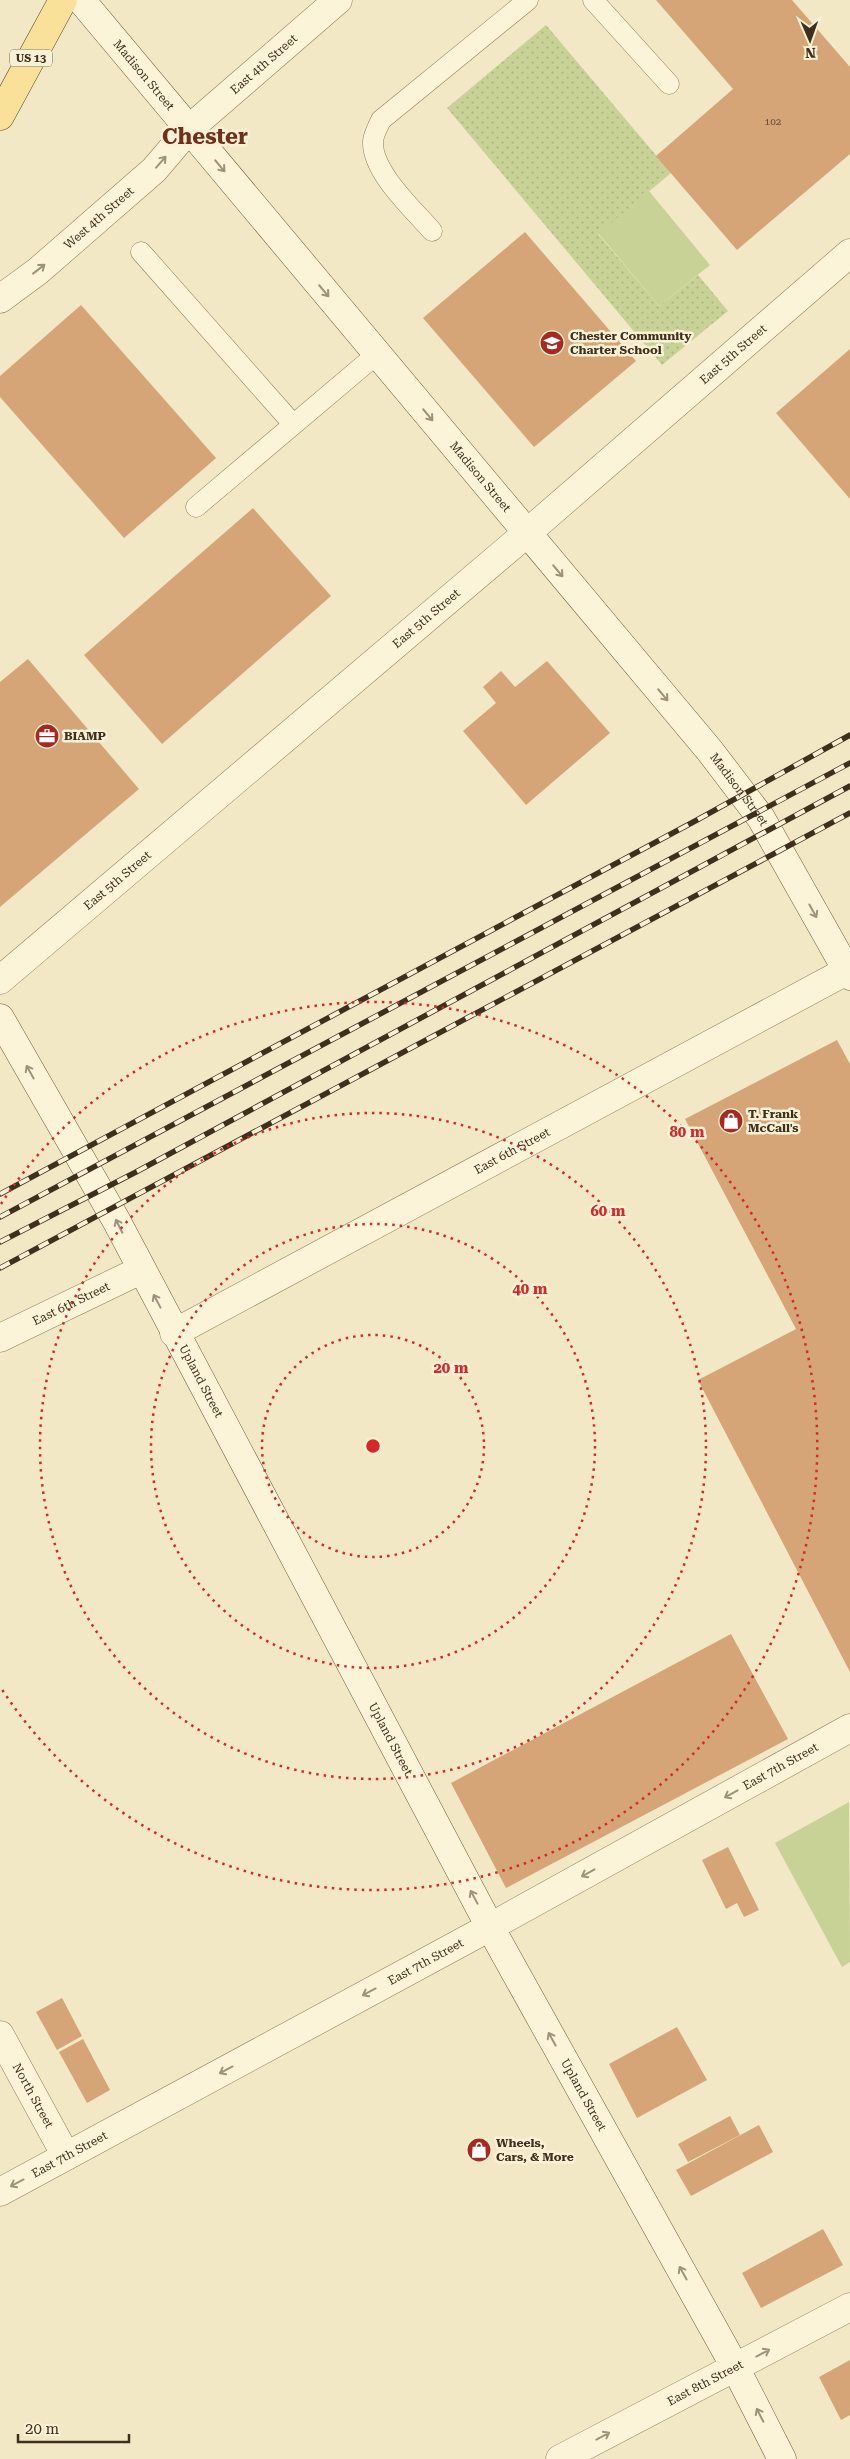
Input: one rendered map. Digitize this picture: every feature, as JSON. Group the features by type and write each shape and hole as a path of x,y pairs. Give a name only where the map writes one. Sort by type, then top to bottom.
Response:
{"main road":[{"name":"US 13","path":"0,116 62,0"}],"street":[{"name":"Madison Street","path":"81,0 710,751 761,818 849,972"},
{"name":"East 4th Street","path":"188,129 338,0"},
{"name":"West 4th Street","path":"0,299 38,271 154,170 188,129"},
{"name":"East 5th Street","path":"0,980 527,533 850,253"},
{"name":"East 6th Street","path":"174,1332 849,972"},
{"name":"Upland Street","path":"0,1018 116,1220 140,1270 490,1927 736,2367 782,2459"},
{"name":"East 6th Street","path":"0,1338 140,1270"},
{"name":"East 7th Street","path":"0,2192 490,1927 850,1728"},
{"name":"North Street","path":"0,2035 66,2156"},
{"name":"East 8th Street","path":"560,2459 850,2308"}],"lane":[{"path":"432,231 386,177 375,157 373,140 378,127 381,120 528,0"},
{"path":"593,0 670,84"},
{"path":"141,252 293,424"},
{"path":"196,507 377,354"}],"green space":[{"path":"546,25 671,173 598,234 659,306 698,275 728,311 662,365 447,108"},
{"path":"649,191 710,265 659,306 598,233"},
{"path":"849,1802 850,1962 842,1967 775,1843"}],"building":[{"path":"656,0 792,0 850,67 850,154 737,250 656,156 733,89"},
{"path":"525,232 636,361 534,447 423,318"},
{"path":"81,305 216,458 124,538 0,397 0,376"},
{"path":"850,349 850,499 776,413"},
{"path":"253,508 331,596 162,744 84,655"},
{"name":"BIAMP","path":"28,659 139,789 0,907 0,682"},
{"path":"547,661 610,733 526,805 463,731 496,703 483,687 501,671 515,687"},
{"path":"837,1040 850,1064 850,1672 698,1380 796,1329 685,1119"},
{"path":"731,1634 788,1739 506,1888 451,1783"},
{"path":"728,1847 759,1910 744,1917 737,1903 726,1909 702,1860"},
{"path":"62,1998 82,2036 57,2050 36,2012"},
{"path":"677,2027 707,2080 637,2118 609,2064"},
{"path":"83,2039 110,2090 87,2103 59,2052"},
{"path":"730,2116 740,2135 688,2162 678,2144"},
{"path":"759,2125 773,2152 691,2196 676,2170"},
{"path":"823,2229 843,2265 761,2308 742,2273"},
{"path":"850,2360 850,2415 841,2420 819,2377"}],"railway":[{"path":"0,1194 697,820 850,735"},
{"path":"0,1217 850,763"},
{"path":"0,1242 136,1172 850,786"},
{"path":"0,1268 850,813"}],"place":[{"name":"Chester Community Charter School","path":"552,343"},
{"name":"BIAMP","path":"47,736"},
{"name":"T. Frank McCall's","path":"731,1121"},
{"name":"Wheels, Cars, & More","path":"479,2150"}],"district":[{"name":"Chester","path":"205,136"}]}
